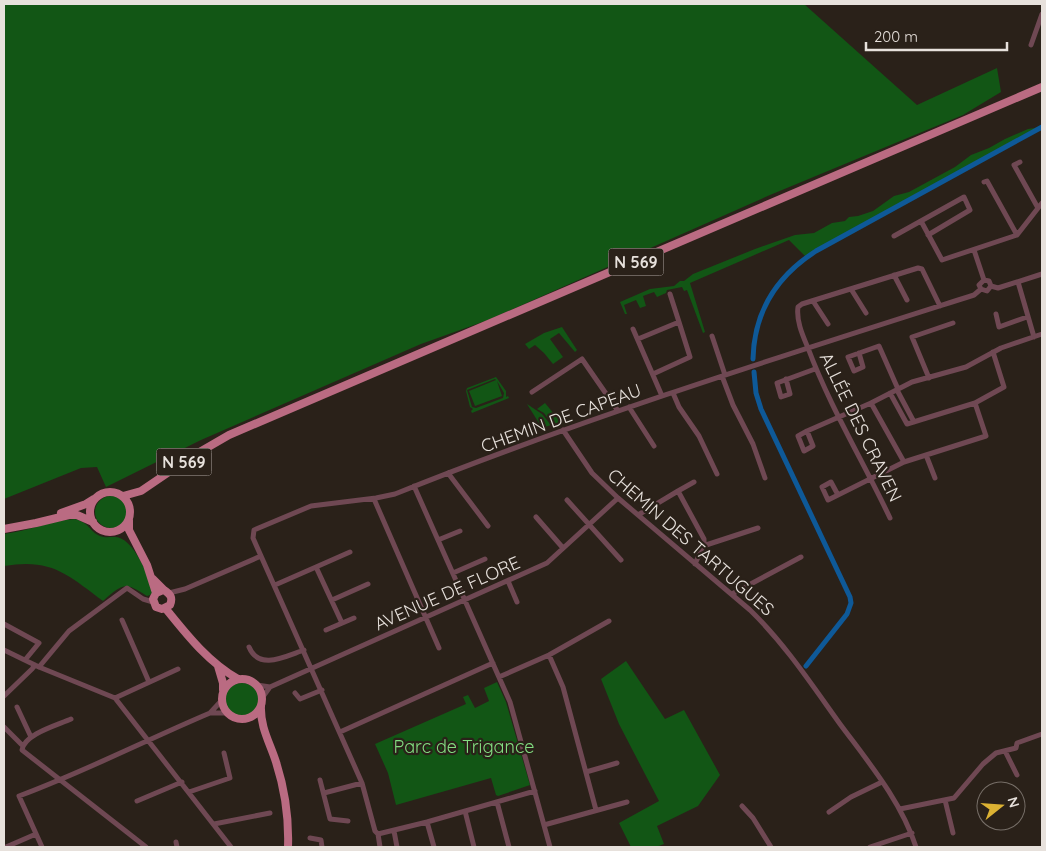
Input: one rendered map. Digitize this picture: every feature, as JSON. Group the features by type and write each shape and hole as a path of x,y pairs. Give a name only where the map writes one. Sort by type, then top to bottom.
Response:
{"main road":[{"name":"N 569","path":"44,521 106,492 118,493 123,496 141,490 191,457 229,436 1042,87"},
{"name":"N 569","path":"129,518 130,509 141,490"},
{"path":"123,496 130,509"},
{"path":"93,522 90,510 95,498"},
{"path":"4,529 69,515 77,515 93,522 101,530 122,534 136,545"},
{"path":"112,532 122,528 129,518"},
{"path":"129,518 129,530 151,576 166,598 176,622 218,666 238,679"},
{"path":"166,598 159,609 153,602 166,598"},
{"path":"218,666 224,690 222,700 228,713 239,719 245,719 255,715 262,702"},
{"path":"224,690 232,681 238,679 248,680 257,685 262,702 261,720 276,761 283,790 288,822 288,847"},
{"path":"245,719 264,731"}],"street":[{"path":"1031,44 1042,14"},
{"path":"1020,162 1014,165 1038,208"},
{"path":"984,182 987,181 1017,235"},
{"path":"894,236 964,196 970,210 928,235"},
{"path":"920,221 942,260 1017,235 1042,203"},
{"path":"974,250 984,280"},
{"path":"828,324 813,301 918,268 922,269 940,306"},
{"path":"984,280 989,281 991,286 998,288 1042,274"},
{"path":"894,275 908,300"},
{"path":"984,280 979,285 981,289 987,291 991,286"},
{"path":"1018,282 1034,336"},
{"path":"851,289 866,313"},
{"name":"CHEMIN DE CAPEAU","path":"261,556 252,534 254,530 311,506 395,494 448,472 562,430 974,295 981,289"},
{"path":"653,374 690,357 670,294"},
{"name":"ALLÉE DES CRAVEN","path":"813,301 798,307 797,314 815,369 890,518"},
{"path":"996,314 999,327 1028,317"},
{"path":"638,339 679,322"},
{"path":"929,378 912,337 952,323"},
{"path":"633,329 662,396"},
{"path":"807,432 912,382 966,368 993,352 1042,334"},
{"path":"712,336 733,405 754,444 765,478"},
{"path":"859,353 880,346 914,422"},
{"path":"890,393 907,424 975,403 1004,387 993,352"},
{"path":"532,392 582,359 618,411"},
{"path":"786,379 815,369"},
{"path":"673,393 679,407 699,436 717,474"},
{"path":"871,403 904,462"},
{"path":"838,495 904,462 986,436 975,403"},
{"path":"629,407 654,446"},
{"name":"CHEMIN DES TARTUGUES","path":"562,430 592,473 618,498 766,625 802,670 882,782 900,809 912,833 916,847"},
{"path":"926,455 935,478"},
{"path":"448,472 488,526"},
{"path":"638,515 694,482"},
{"path":"414,486 510,702 550,847"},
{"path":"678,491 704,539 695,564"},
{"path":"374,498 439,648"},
{"name":"AVENUE DE FLORE","path":"262,702 270,687 547,563 618,498"},
{"path":"567,500 621,560"},
{"path":"536,517 563,548"},
{"path":"703,546 758,528"},
{"path":"438,540 460,531"},
{"path":"274,585 350,552"},
{"path":"166,598 261,556 362,783 375,831 378,834 380,847"},
{"path":"732,594 801,557"},
{"path":"453,573 485,559"},
{"path":"316,567 342,623"},
{"path":"508,581 517,602"},
{"path":"332,600 368,584"},
{"path":"4,696 37,666 69,631 127,588 143,599 153,602"},
{"path":"326,630 354,618"},
{"path":"122,620 149,682"},
{"path":"499,677 549,655 609,621"},
{"path":"4,624 39,643 25,660"},
{"path":"249,647 252,653 266,662 304,650"},
{"path":"4,650 37,666 116,698 231,847"},
{"path":"549,655 563,687 596,810"},
{"path":"340,732 493,663"},
{"path":"116,698 178,669"},
{"path":"257,685 270,687"},
{"path":"295,692 300,699 322,690"},
{"path":"210,713 222,700"},
{"path":"17,707 31,737"},
{"path":"42,847 19,796 61,780 148,739 210,713 228,713"},
{"path":"22,748 31,737 71,719"},
{"path":"4,727 22,748 146,847"},
{"path":"900,809 954,798 983,764 996,753 1016,748 1016,743 1042,734"},
{"path":"1005,751 1017,775"},
{"path":"189,792 230,778 224,753"},
{"path":"586,772 617,763"},
{"path":"320,780 330,819 348,821"},
{"path":"137,801 182,782"},
{"path":"829,812 851,797 882,782"},
{"path":"324,793 362,783"},
{"path":"378,834 535,792"},
{"path":"945,800 953,833"},
{"path":"497,802 509,847"},
{"path":"544,825 627,802"},
{"path":"742,806 753,818 771,847"},
{"path":"465,812 474,847"},
{"path":"214,824 270,813"},
{"path":"427,822 434,847"},
{"path":"394,831 397,847"},
{"path":"870,847 912,833"},
{"path":"6,847 36,834"},
{"path":"310,838 321,840 322,847"}],"green space":[{"path":"4,4 804,4 917,105 997,68 1001,92 963,115 770,195 488,320 421,344 201,440 106,487 97,467 81,468 4,499"},
{"path":"1042,125 805,256 789,240 690,283 705,332 703,333 687,290 684,291 682,287 667,290 666,293 657,297 654,292 643,296 646,306 640,308 636,300 624,305 627,314 625,314 620,302 650,289 674,286 693,274 755,249 795,235 814,233 832,223 845,221 849,217 873,211 894,196 909,192 955,167 971,155 1028,129"},
{"path":"562,327 577,350 575,352 559,333 550,339 563,357 553,364 535,345 529,349 525,344 544,333"},
{"path":"496,377 506,391 506,397 508,396 509,398 472,413 473,409 470,407 466,391 467,388","holes":["496,380 469,391 475,406 502,396 497,381 504,393 503,398 476,408 472,407 467,390"]},
{"path":"545,403 564,424 554,427 544,413 537,409"},
{"path":"527,404 542,414 551,425 542,428"},
{"path":"111,496 117,497 122,501 126,506 126,518 122,523 117,527 111,528 105,527 100,523 96,518 95,512 96,506 100,501 105,497"},
{"path":"75,519 87,525 100,536 119,538 127,543 142,563 153,592 147,596 133,588 124,586 103,601 58,570 34,564 4,566 4,534"},
{"path":"626,661 665,719 684,710 720,775 698,806 657,826 664,844 656,847 631,847 619,823 659,801 619,724 601,679"},
{"name":"Parc de Trigance","path":"497,682 506,702 530,785 498,796 496,795 491,778 396,805 388,773 375,744 466,704 463,697 468,695 475,708 489,701 484,688"},
{"path":"242,683 249,684 254,688 258,693 258,707 254,712 249,716 242,717 235,716 230,712 226,707 225,700 226,693 230,688 235,684"}],"waterway":[{"path":"753,359 754,342 763,311 779,284 802,261 816,251 1042,127"},
{"path":"754,372 756,393 761,409 850,597 851,603 847,614 806,666"}]}
